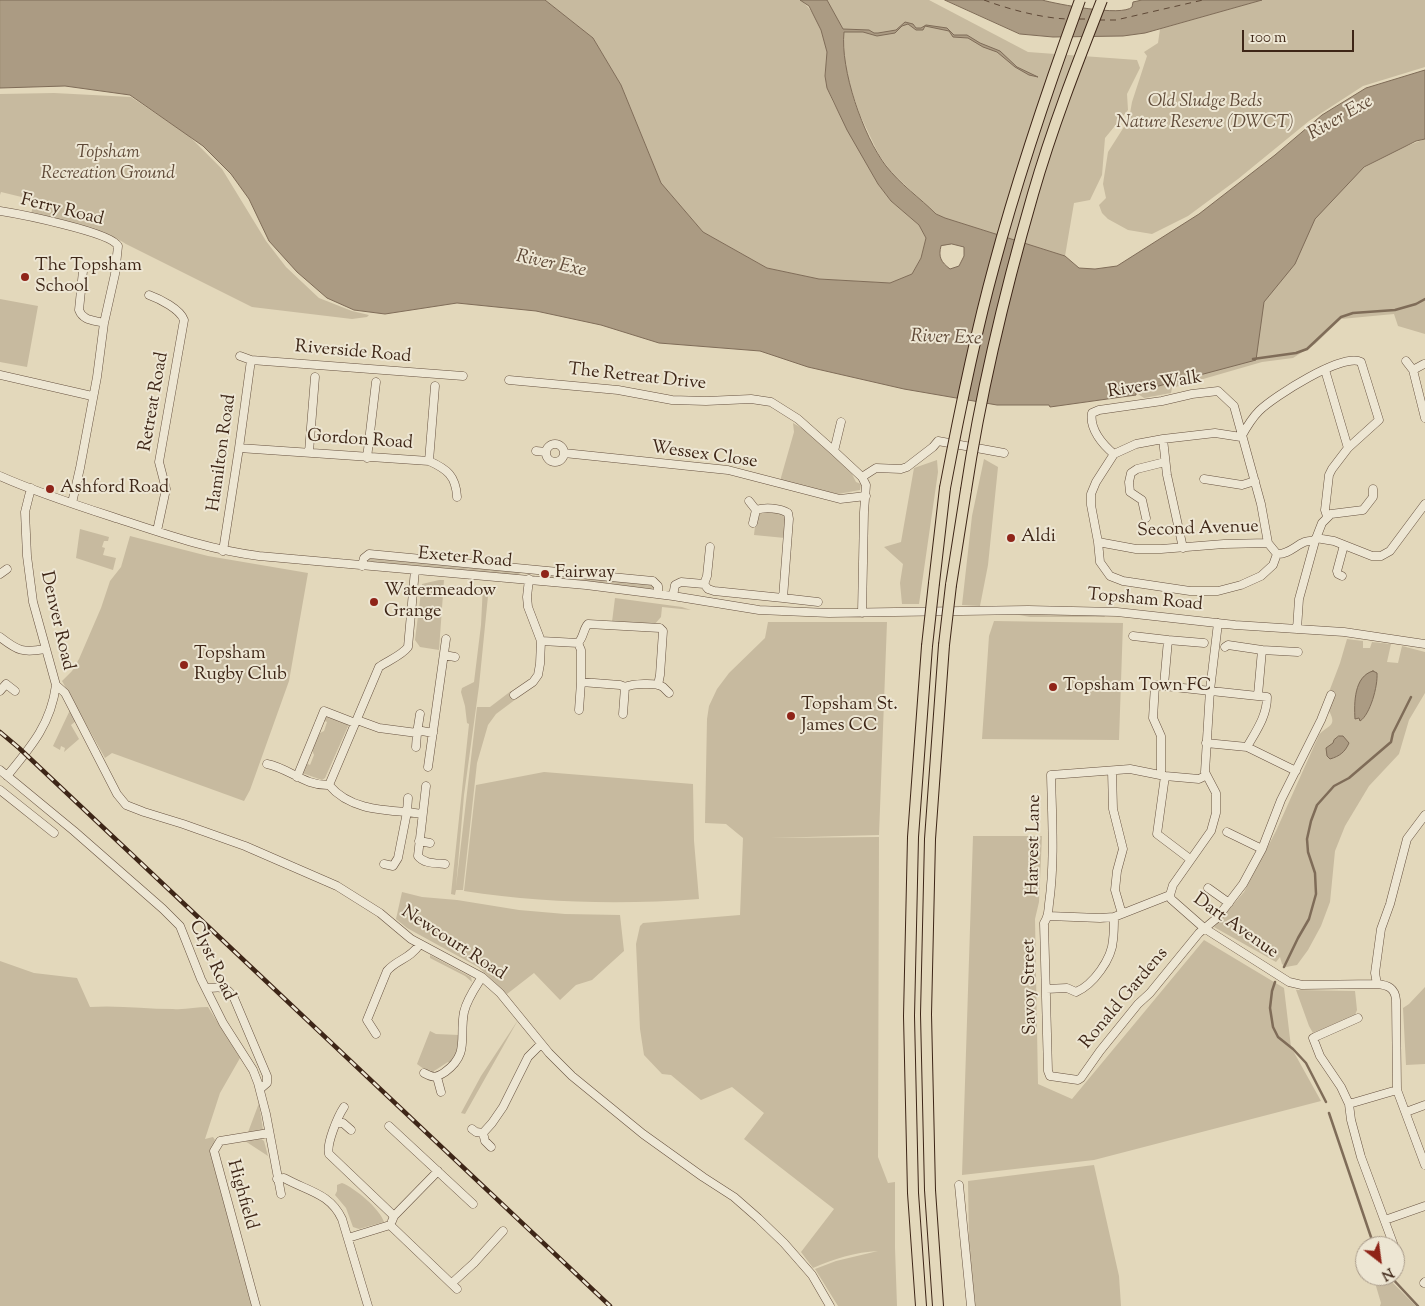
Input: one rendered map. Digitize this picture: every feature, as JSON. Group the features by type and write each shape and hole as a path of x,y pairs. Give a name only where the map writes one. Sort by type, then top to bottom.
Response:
{"highway":[{"path":"921,1306 913,1193 909,1016 913,837 927,646 945,488 994,267 1049,85 1080,0"},
{"path":"938,1306 930,1190 926,1014 930,839 944,645 951,584 973,442 993,350 1034,193 1068,90 1102,0"}],"street":[{"name":"Ferry Road","path":"0,211 74,228 116,242 118,252 115,274 104,323"},
{"path":"72,503 101,352 104,323 87,319 81,314 83,271"},
{"name":"Retreat Road","path":"149,295 168,305 183,316 184,320 159,462 166,489 157,532"},
{"name":"Riverside Road","path":"240,356 250,360 463,376"},
{"name":"Hamilton Road","path":"223,551 240,448 250,360"},
{"path":"1241,437 1255,415 1270,401 1298,383 1325,370 1355,360 1361,362 1379,418 1377,423 1348,448 1329,475 1325,510 1327,516"},
{"path":"1406,361 1414,370 1425,418"},
{"path":"1414,370 1424,364"},
{"path":"1325,370 1348,448"},
{"path":"0,376 92,396"},
{"path":"309,452 315,377"},
{"name":"The Retreat Drive","path":"509,380 618,390 672,400 751,399 771,402 798,419 862,477"},
{"path":"368,458 376,382"},
{"path":"428,461 435,386"},
{"name":"Rivers Walk","path":"1114,454 1103,445 1099,438 1091,418 1092,413 1099,410 1162,401 1192,394 1218,391 1234,406 1241,437"},
{"path":"834,451 841,422"},
{"path":"1241,437 1215,433 1163,439 1136,444 1114,454 1096,482 1091,494 1100,562 1110,576 1146,585 1198,592 1229,589 1251,581 1273,565 1277,554"},
{"path":"1241,437 1255,481 1268,543 1277,554"},
{"path":"1163,439 1165,462 1183,548"},
{"path":"862,613 866,484 862,477 876,468 901,469 907,467 938,441 1004,453"},
{"name":"Wessex Close","path":"556,444 563,448 564,454 562,459 556,462 548,458 546,452 548,447 556,444"},
{"name":"Gordon Road","path":"240,448 428,461 452,476 456,482 457,497"},
{"name":"Wessex Close","path":"536,451 546,452"},
{"name":"Wessex Close","path":"564,454 728,470 840,499 866,496"},
{"path":"1146,518 1142,500 1130,492 1129,482 1131,473 1137,468 1165,462"},
{"name":"Exeter Road","path":"0,476 157,532 223,551 303,561 529,579 673,596 759,610 806,613 862,613"},
{"path":"1204,479 1242,485 1255,481"},
{"name":"Denver Road","path":"7,776 38,737 48,718 56,685 33,602 27,556 25,512 31,488"},
{"path":"1297,629 1299,599 1322,523 1327,516 1341,512 1363,510 1373,496 1373,489"},
{"path":"749,501 756,510"},
{"path":"1277,554 1286,553 1306,541 1316,540 1344,545 1372,556 1381,556 1390,551 1425,504"},
{"path":"756,510 763,508 784,510 788,513 782,598"},
{"path":"753,523 756,510"},
{"name":"Second Avenue","path":"1098,542 1136,549 1268,543"},
{"path":"1342,576 1337,571 1344,545"},
{"path":"704,584 707,576 710,547"},
{"path":"362,566 363,559 369,554 454,562 653,581 658,586 658,594"},
{"path":"0,574 8,569"},
{"path":"329,784 380,667 388,660 404,653 408,647 415,570"},
{"path":"514,695 533,682 538,675 540,664 541,641 528,607 529,579"},
{"path":"673,596 675,586 679,582 704,584"},
{"path":"704,584 708,590 714,591 818,602"},
{"name":"Topsham Road","path":"862,613 959,610 1074,610 1366,634 1425,644"},
{"name":"Dart Avenue","path":"1218,623 1206,743 1206,776 1216,793 1216,813 1210,831 1173,885 1170,895 1175,904 1204,928 1289,982 1302,985 1377,984"},
{"path":"541,641 578,643 582,639 585,627 588,624 660,628 663,630 658,685"},
{"path":"1133,636 1204,643"},
{"path":"0,648 3,639 14,648 24,652 45,649"},
{"path":"428,768 446,639"},
{"path":"1164,685 1168,640"},
{"path":"578,643 581,650 579,710"},
{"path":"1225,647 1228,645 1262,650 1298,652"},
{"path":"1258,695 1262,650"},
{"path":"444,655 455,657"},
{"path":"0,678 15,691"},
{"path":"581,682 625,687 632,684 658,685 662,686 669,693"},
{"path":"0,691 6,684"},
{"name":"Newcourt Road","path":"56,685 66,693 117,794 126,805 245,846 337,886 373,908 406,936 482,977 500,993 541,1044 572,1076 643,1134 734,1197 758,1218 784,1243 812,1275 830,1306"},
{"path":"1190,860 1157,834 1163,776 1161,736 1153,718 1155,685 1267,697 1266,710 1247,747"},
{"path":"623,714 625,687"},
{"path":"1204,928 1217,918 1243,884 1262,849 1281,800 1321,720 1331,695"},
{"path":"297,776 324,711 378,728 417,733 422,731 433,732"},
{"path":"416,747 420,714"},
{"path":"1206,743 1247,747 1296,771"},
{"path":"267,764 274,765 311,783 329,784 350,802 367,807 422,814"},
{"path":"1046,989 1067,988 1076,992 1090,984 1102,969 1114,942 1118,915 1115,890 1117,871 1123,849 1113,808 1112,771 1130,769 1163,776 1199,779 1206,776"},
{"name":"Clyst Road","path":"0,770 80,836 173,917 184,932 206,988 223,1023 253,1070 260,1088 280,1194"},
{"name":"Harvest Lane","path":"1048,916 1052,895 1054,829 1051,775 1112,771"},
{"path":"426,786 418,852 421,860 445,864"},
{"path":"0,790 54,832"},
{"path":"384,864 393,866 398,858 408,798"},
{"path":"1425,815 1406,839 1394,889 1381,930 1375,973 1377,984 1388,985 1395,995 1397,1090 1425,1165"},
{"path":"1226,832 1262,849"},
{"path":"419,841 430,843"},
{"path":"1208,888 1229,903"},
{"name":"Savoy Street","path":"1066,1078 1050,1076 1048,1074 1044,923 1048,916 1100,918 1118,915 1170,895"},
{"name":"Ronald Gardens","path":"1066,1078 1078,1080 1081,1078 1100,1050 1138,1004 1150,994 1173,963 1204,928"},
{"path":"376,1034 366,1020 388,971 391,966 411,955 420,944"},
{"path":"424,1073 437,1077 451,1068 459,1058 463,1044 459,1032 467,1002 482,977"},
{"path":"206,988 225,988 234,998 267,1076 267,1084 260,1088"},
{"path":"1313,1038 1358,1018"},
{"path":"1309,1030 1320,1056 1341,1087 1349,1104 1351,1120 1361,1157 1391,1236"},
{"path":"483,1133 503,1107 525,1062 541,1044"},
{"path":"437,1077 441,1092"},
{"path":"1349,1104 1397,1090"},
{"path":"1406,1112 1425,1105"},
{"path":"344,1107 339,1114 329,1142 327,1149 329,1154 394,1216"},
{"path":"337,1123 343,1123 351,1130"},
{"path":"390,1126 473,1204"},
{"path":"472,1129 483,1133"},
{"name":"Highfield","path":"256,1306 214,1157 214,1150 220,1141 269,1133"},
{"path":"483,1133 485,1141 490,1147"},
{"path":"390,1226 394,1216 438,1171"},
{"path":"277,1179 284,1178 331,1201 335,1206 342,1218 368,1306"},
{"path":"959,1185 971,1306"},
{"path":"1385,1220 1425,1206"},
{"path":"348,1238 390,1226"},
{"path":"390,1226 454,1286 503,1231"}],"green space":[{"path":"545,0 800,0 818,22 824,37 827,54 825,79 833,102 878,184 891,201 919,225 926,238 921,258 912,274 890,283 819,279 767,268 703,232 661,183 621,85 593,38"},
{"path":"827,0 929,0 1028,52 1137,60 1140,68 1127,94 1128,110 1105,138 1102,175 1090,200 1074,203 1065,256 936,214 891,172 879,155 860,115 847,77 844,59 844,31"},
{"name":"Old Sludge Beds Nature Reserve (DWCT)","path":"1262,0 1425,0 1425,67 1363,86 1309,121 1238,179 1188,216 1152,234 1128,230 1108,219 1102,213 1099,205 1106,198 1103,184 1108,152 1129,119 1132,102 1147,56 1144,52 1158,43 1160,29"},
{"name":"Topsham Recreation Ground","path":"54,93 131,97 188,135 222,169 266,241 286,267 319,298 352,311 369,315 352,319 252,307 117,239 94,231 31,215 34,200 1,192 0,195 0,94"},
{"path":"1425,139 1425,334 1398,326 1394,314 1341,319 1315,344 1293,358 1262,362 1172,388 1171,393 1144,398 1135,392 1162,385 1307,199 1396,150"},
{"path":"0,299 38,306 27,367 0,362"},
{"path":"793,423 810,433 852,474 856,482 861,484 860,490 838,494 780,481 794,432"},
{"path":"984,459 998,467 988,565 980,606 962,605 972,516"},
{"path":"937,460 938,472 919,604 902,604 900,583 903,564 884,547 901,542 914,468"},
{"path":"764,511 780,512 787,519 785,538 754,535 756,517"},
{"path":"80,529 109,537 108,541 104,541 102,547 105,548 103,555 116,558 113,570 76,558"},
{"name":"Topsham Rugby Club","path":"130,536 208,556 308,573 289,681 250,790 244,801 112,753 105,758 62,681 72,671 79,659 101,608 110,581 121,567"},
{"path":"368,558 523,572 516,575 369,562"},
{"path":"547,574 652,585 654,588 549,578"},
{"path":"444,580 439,650 420,647 415,640 422,584"},
{"path":"483,585 489,586 479,686 464,795 456,887 477,707 490,707 511,691 516,699 496,714 488,725 477,763 463,890 456,890 455,895 451,894 469,724 467,723 461,692 462,688 474,682 481,625"},
{"path":"615,598 682,607 691,610 662,607 661,617 654,625 612,622"},
{"path":"1014,614 1104,615 1105,617 1030,617"},
{"name":"Topsham Town FC","path":"994,621 1123,623 1119,740 982,739 989,636"},
{"path":"768,622 887,622 879,835 770,838 879,837 878,1157 888,1183 895,1182 897,1306 838,1306 815,1269 836,1261 878,1251 845,1256 813,1268 801,1252 834,1209 744,1139 764,1113 732,1087 701,1100 671,1075 662,1074 644,1055 640,1029 636,944 640,926 643,923 740,915 743,838 726,824 705,823 707,719 709,706 717,689 729,673 765,638"},
{"path":"1347,639 1363,641 1363,648 1370,648 1372,642 1391,644 1387,662 1398,663 1402,646 1425,652 1425,693 1409,720 1399,754 1369,786 1345,826 1335,851 1330,902 1321,926 1308,950 1297,965 1286,967 1282,964 1280,957 1276,962 1214,927 1244,892 1276,831 1319,735 1332,723 1329,711 1335,694 1329,692"},
{"path":"70,710 76,721 71,725 79,739 64,752 65,748 61,746 60,750 53,746"},
{"path":"325,714 349,724 325,778 322,780 302,773 306,763 310,765 314,755 312,750 320,733 324,731 327,722 323,720"},
{"path":"544,772 693,784 694,841 699,899 581,902 464,891 476,785"},
{"path":"973,836 1042,836 1039,902 1035,919 1038,1084 1072,1099 1204,940 1284,988 1291,1047 1321,1101 1094,1160 962,1175"},
{"path":"402,892 422,897 457,900 519,910 565,914 620,915 624,951 592,980 576,985 560,1000 534,973 507,994 478,967 407,928 396,919"},
{"path":"430,955 471,977 472,982 465,976 430,958"},
{"path":"0,961 34,973 77,978 90,1007 177,1009 208,1007 240,1058 220,1093 205,1139 213,1137 215,1140 211,1155 253,1306 0,1306"},
{"path":"1425,987 1425,1064 1406,1065 1403,1008"},
{"path":"1296,990 1355,991 1357,1010 1355,1015 1313,1033"},
{"path":"518,1020 465,1114 461,1113 481,1076"},
{"path":"430,1031 436,1034 459,1035 456,1054 450,1063 448,1062 434,1071 434,1073 428,1072 417,1064"},
{"path":"259,1103 263,1130 247,1135"},
{"path":"260,1138 264,1141 268,1156 245,1141"},
{"path":"1094,1165 1119,1276 1121,1306 975,1306 969,1243 968,1181"},
{"path":"342,1183 353,1189 378,1211 384,1222 359,1229 353,1227 346,1208 335,1195 337,1185"},
{"path":"1376,1286 1396,1286 1416,1306 1380,1306 1381,1303"}],"water":[{"name":"River Exe","path":"0,0 545,0 593,38 621,85 661,183 703,232 767,268 819,279 890,283 912,274 921,258 926,238 919,225 891,201 878,184 847,130 827,88 825,76 827,52 821,30 809,6 800,0 827,0 843,29 869,30 878,33 896,30 905,22 913,24 916,28 926,25 947,28 954,35 967,35 980,43 1000,51 1017,67 1038,77 1029,75 1015,67 997,52 983,47 968,38 953,37 949,31 925,26 923,30 916,30 908,24 902,26 895,33 877,36 863,32 844,32 846,64 855,102 877,153 897,179 936,214 1065,256 1079,268 1095,269 1117,266 1199,214 1275,155 1322,115 1366,88 1425,70 1425,139 1416,141 1364,167 1315,219 1295,264 1264,302 1256,360 1136,392 1136,395 1050,407 1049,405 997,405 904,389 808,367 760,351 659,343 601,325 536,311 457,303 385,314 354,310 327,298 297,272 269,241 249,199 231,174 203,146 130,95 65,86 0,88","holes":["952,244 964,247 964,256 959,266 950,269 944,264 941,259 941,246"]},
{"path":"945,0 1042,0 1089,9 1116,11 1126,10 1132,7 1133,2 1142,0 1262,0 1145,33 1123,36 1053,37 1020,34"},
{"path":"1373,671 1377,673 1375,692 1367,713 1360,721 1359,718 1355,719 1356,691 1362,678"},
{"path":"1339,736 1343,736 1349,743 1342,753 1330,759 1327,756 1326,748"}],"waterway":[{"path":"1253,359 1296,353 1307,349 1341,317 1353,313 1395,310 1416,304 1425,299"},
{"path":"1284,967 1309,919 1316,894 1315,873 1308,852 1307,839 1317,805 1334,786 1349,778 1391,742 1393,733 1411,697"},
{"path":"1275,982 1270,1008 1273,1027 1278,1037 1306,1063 1326,1102"},
{"path":"1329,1113 1371,1236"},
{"path":"1399,1286 1418,1306"}],"ferry route":[{"path":"984,0 1025,13 1067,19"},
{"path":"1099,20 1116,20 1203,0"},
{"path":"1079,19 1090,19"}],"railway":[{"path":"0,732 610,1306"}],"place":[{"name":"The Topsham School","path":"25,277"},
{"name":"Ashford Road","path":"50,489"},
{"name":"Aldi","path":"1011,538"},
{"name":"Fairway","path":"545,574"},
{"name":"Watermeadow Grange","path":"374,602"},
{"name":"Topsham Rugby Club","path":"184,665"},
{"name":"Topsham Town FC","path":"1053,687"},
{"name":"Topsham St. James CC","path":"791,716"}]}
